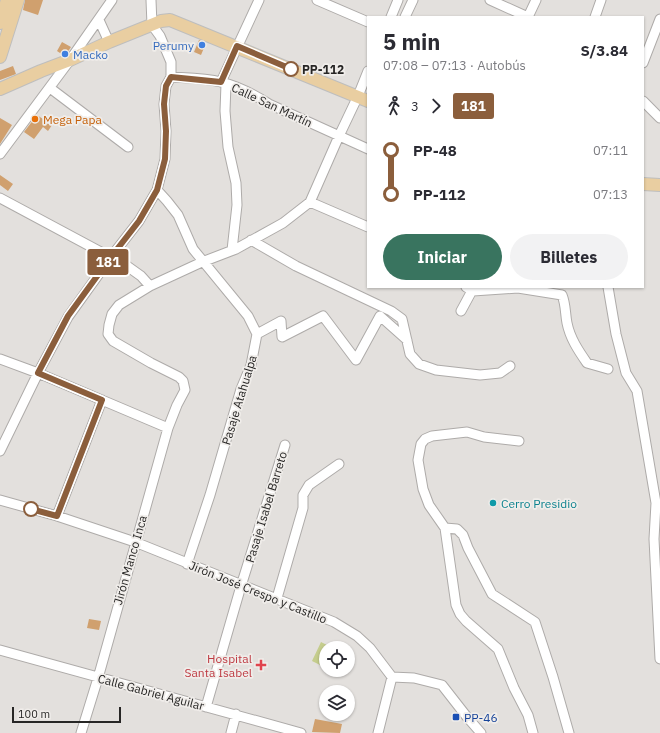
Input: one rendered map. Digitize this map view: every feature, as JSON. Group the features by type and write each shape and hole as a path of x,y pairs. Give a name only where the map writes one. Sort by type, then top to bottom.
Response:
{"main road":[{"path":"0,21 7,0"},
{"path":"0,57 18,0"},
{"path":"0,89 109,42 161,21 170,20 365,96"},
{"path":"644,184 660,185"}],"street":[{"path":"0,154 70,60 112,0"},
{"path":"0,451 68,316 139,221 157,190 165,159 166,131 164,104 166,86 171,77 171,62 160,36 152,25 151,0"},
{"path":"232,250 237,205 236,183 228,147 224,83 237,46 259,0"},
{"path":"317,0 367,22"},
{"path":"392,16 398,0"},
{"path":"405,16 412,0"},
{"path":"490,0 526,16"},
{"path":"528,16 536,0"},
{"path":"595,16 601,0"},
{"path":"644,60 660,19"},
{"path":"99,20 109,42"},
{"path":"41,71 51,86 128,147"},
{"name":"Calle San Martín","path":"171,77 224,83 254,95 270,104 367,149"},
{"path":"0,198 111,257 141,276 150,286 232,250 283,222 310,202 339,136 365,96 367,79"},
{"path":"644,103 660,118"},
{"path":"157,190 178,215 193,250 248,316 257,334 281,321 282,337 323,316 356,360 380,316 407,340"},
{"path":"310,202 367,227"},
{"path":"251,240 296,266 390,311 402,319 410,354 419,364 436,370 480,375 500,373 510,366"},
{"name":"Jirón Manco Inca","path":"81,733 98,678 168,428 185,390 183,380 179,377 112,342 108,334 112,314 119,305 150,286"},
{"path":"461,311 471,288 518,288 562,295 566,303 567,323 573,342 587,363 608,369"},
{"path":"608,288 616,334 626,373 637,391 656,503 654,539 658,584 660,659"},
{"name":"Pasaje Atahualpa","path":"187,564 210,495 241,389 251,365 257,334"},
{"path":"0,359 38,373 168,428"},
{"path":"57,516 102,400"},
{"path":"519,441 484,437 467,432 432,436 425,439 421,444 418,460 423,489 429,505 444,528 456,605 460,614 466,621 498,649 514,688 528,715 534,733"},
{"name":"Pasaje Isabel Barreto","path":"206,707 241,586 285,445"},
{"path":"277,598 302,508 303,496 309,485 339,464"},
{"name":"Jirón José Crespo y Castillo","path":"0,500 57,516 135,542 241,586 277,598 334,622 357,636 370,648 392,677"},
{"path":"444,528 457,529 463,535 468,548 492,594 535,622 569,733"},
{"name":"Calle Gabriel Aguilar","path":"0,650 301,733"},
{"path":"378,733 392,677 414,678 442,685 481,733"},
{"path":"230,733 236,714"}],"green space":[{"path":"319,646 319,664 312,661"}],"building":[{"path":"25,0 43,0 38,15 23,10"},
{"path":"199,40 206,43 201,55 194,52"},
{"path":"62,42 71,47 67,53 63,55 57,51"},
{"path":"13,66 16,74 0,80 0,71"},
{"path":"37,115 52,125 48,131 43,127 34,139 24,132"},
{"path":"0,118 12,125 0,144"},
{"path":"0,175 13,184 8,191 0,185"},
{"path":"89,619 101,621 99,630 87,628"},
{"path":"315,719 319,721 342,724 340,733 312,732"}],"bus line":[{"name":"181","path":"31,509 57,516 102,400 38,373 68,316 139,221 153,199 157,190 165,159 166,131 164,104 166,86 171,77 221,82 237,46 291,69"}],"place":[{"name":"Perumy","path":"202,45"},
{"name":"Macko","path":"65,54"},
{"name":"PP-112","path":"291,69"},
{"name":"Mega Papa","path":"35,119"},
{"name":"Cerro Presidio","path":"493,503"},
{"name":"Hospital Santa Isabel","path":"261,665"},
{"name":"PP-46","path":"456,717"}]}
